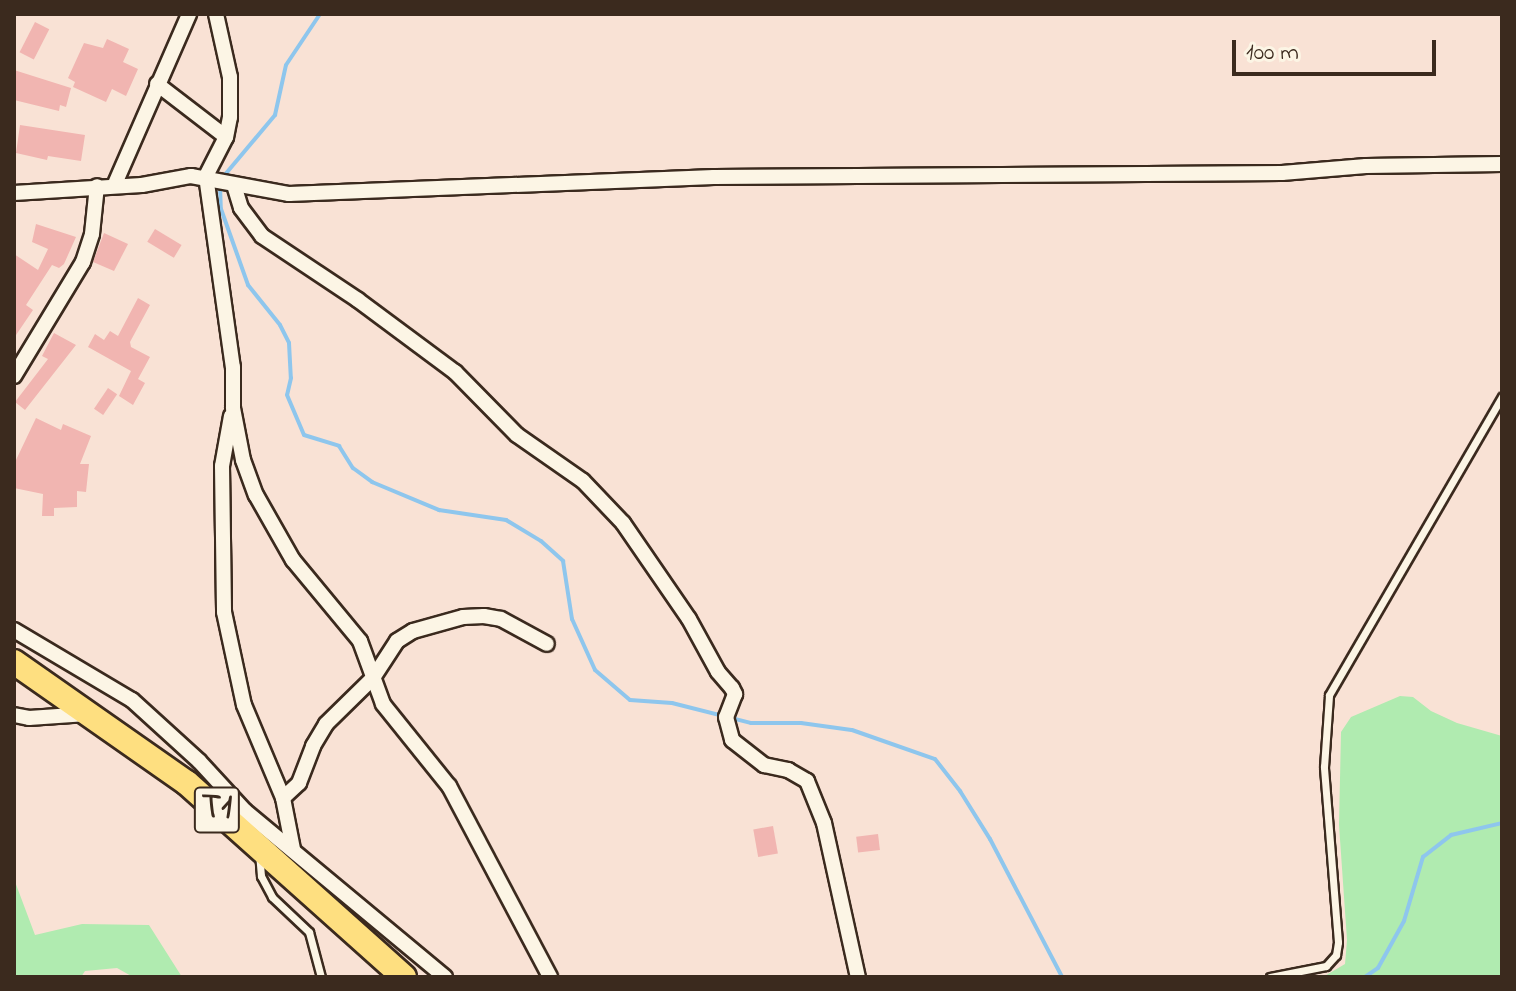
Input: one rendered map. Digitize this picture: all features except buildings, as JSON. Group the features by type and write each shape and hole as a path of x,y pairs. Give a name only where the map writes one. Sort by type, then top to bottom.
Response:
{"highway":[{"name":"T1","path":"14,662 187,783 404,977"}],"street":[{"path":"114,186 189,14"},
{"path":"216,14 230,77 226,137 206,176 233,367 233,408 222,466 224,612 244,705 283,798 293,849"},
{"path":"157,84 226,137"},
{"path":"14,193 206,176 234,185 300,194 714,177 1282,173 1366,166 1502,164"},
{"path":"234,185 241,208 262,236 358,300 455,372 517,435 583,481 623,523 732,688 735,694 726,717 732,740 764,765 788,770 807,781 824,823 858,977"},
{"path":"14,376 83,262 92,234 97,186"},
{"path":"233,408 243,460 256,495 293,560 360,641 383,704 449,786 550,977"},
{"path":"283,798 299,783 313,746 326,724 373,678 397,641 413,631 463,617 501,619 547,644"},
{"path":"14,630 132,700 199,761 245,811 445,977"},
{"path":"14,715 29,718 92,714"}],"lane":[{"path":"1270,977 1326,966 1336,955 1338,942 1324,767 1329,695 1502,396"},
{"path":"259,848 261,876 276,903 309,932 321,977"}],"green space":[{"path":"1400,696 1413,697 1431,711 1457,723 1502,736 1502,977 1323,977 1345,964 1347,940 1339,825 1341,732 1351,717"},
{"path":"14,879 35,935 82,924 149,925 182,977 133,977 117,968 85,971 81,977 14,977"}],"waterway":[{"path":"223,177 275,115 286,65 320,14"},
{"path":"220,185 221,209 248,285 280,325 289,343 291,378 287,395 304,435 339,446 353,468 372,482 439,510 506,520 541,541 563,561 572,619 595,670 630,700 672,703 751,723 801,723 852,730 935,759 960,791 990,839 1062,977"},
{"path":"1365,977 1378,968 1404,921 1423,857 1451,835 1502,823"}]}
